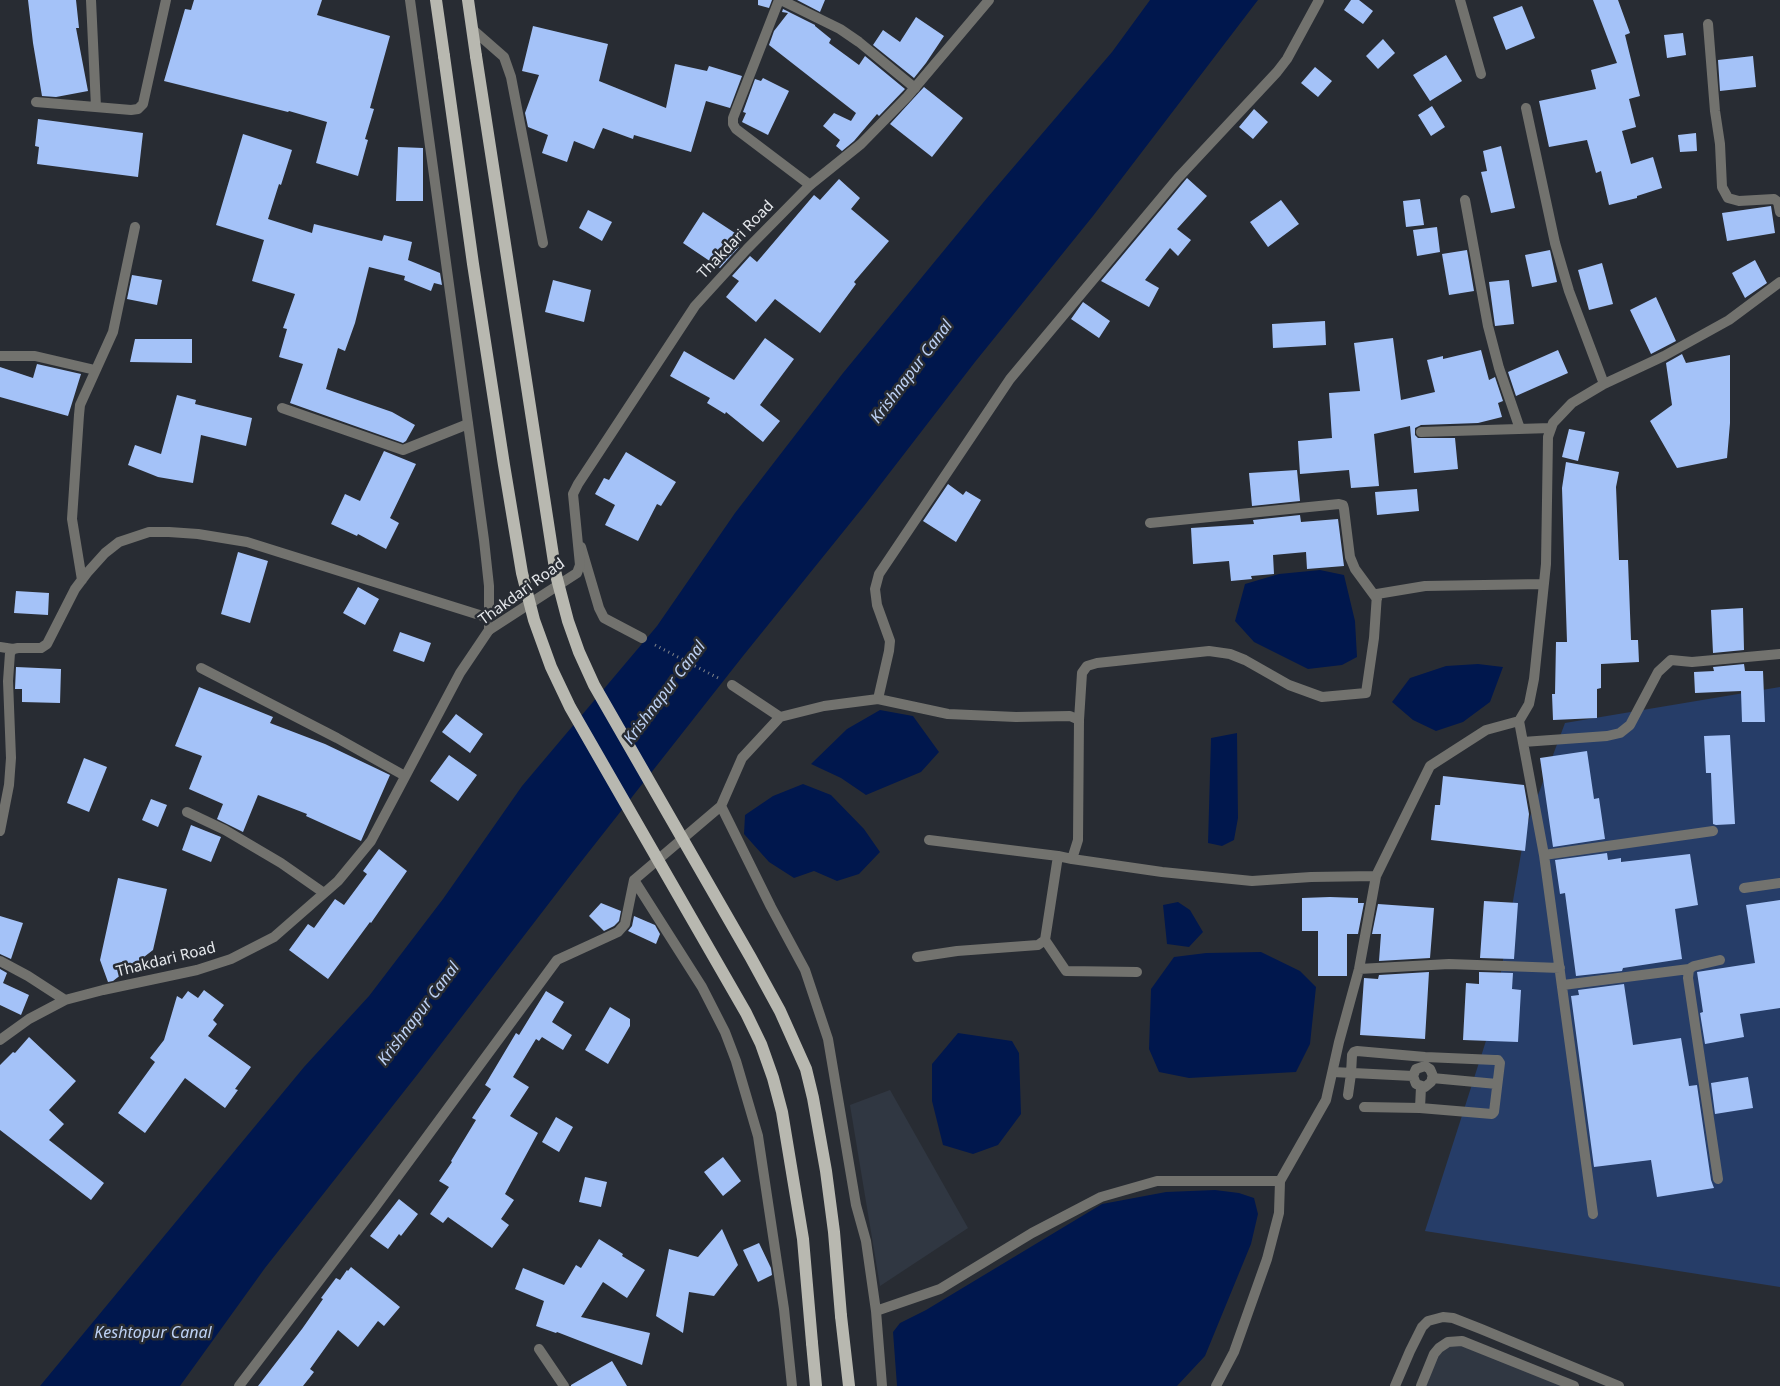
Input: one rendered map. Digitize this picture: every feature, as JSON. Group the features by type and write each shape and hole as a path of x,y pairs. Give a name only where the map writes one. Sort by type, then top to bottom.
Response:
{"main road":[{"path":"436,0 505,473 522,573 534,620 551,667 570,708 746,1013 761,1044 782,1112 803,1239 812,1343 813,1386"},
{"path":"468,0 556,575 568,621 594,685 751,958 780,1011 806,1069 826,1171 849,1386"}],"street":[{"path":"91,0 96,107"},
{"path":"36,102 138,109 143,104 166,0"},
{"path":"410,0 485,549 489,586 489,630"},
{"path":"810,185 732,124 780,0 840,29 859,42 915,88"},
{"name":"Thakdari Road","path":"0,1040 29,1019 65,1000 197,970 231,959 274,937 338,881 371,840 460,673 489,630 577,573 580,564 573,494 695,306 747,249 810,185 861,144 915,88 988,0"},
{"path":"878,699 890,641 877,605 875,589 879,574 1010,380 1178,178 1282,66 1319,0"},
{"path":"1460,0 1481,74"},
{"path":"1708,24 1715,111 1720,144 1722,187 1728,198 1739,202 1774,199 1778,202 1780,212"},
{"path":"472,29 504,58 511,76 543,243"},
{"path":"1526,108 1555,243 1569,291 1604,384"},
{"path":"1465,200 1490,334 1499,368 1520,429"},
{"path":"82,580 72,511 80,405 116,320 136,227"},
{"path":"1593,1214 1544,854 1519,721 1529,704 1534,679 1546,564 1548,437 1553,423 1572,403 1604,384 1664,356 1729,320 1780,282"},
{"path":"0,356 35,356 95,370"},
{"path":"282,408 404,450 468,424"},
{"path":"1421,432 1551,428"},
{"path":"1150,523 1343,505 1350,558 1355,569 1377,599"},
{"path":"576,530 598,608 604,618 642,638"},
{"path":"0,647 13,649 41,648 46,644 75,589 105,553 119,542 149,532 198,534 247,542 489,618"},
{"path":"1072,859 1078,840 1079,720 1082,673 1087,666 1097,663 1209,651 1230,654 1289,685 1322,697 1366,694 1373,654 1377,594 1424,586 1543,584"},
{"path":"0,831 9,785 11,758 8,657 13,649"},
{"path":"1523,742 1607,736 1620,733 1630,726 1658,672 1671,660 1692,662 1780,654"},
{"path":"201,668 337,738 405,776"},
{"path":"732,685 780,717"},
{"path":"239,1386 373,1210 557,960 618,932 625,924 634,880 721,806 742,758 780,717 824,706 878,699 948,714 1016,717 1070,716 1079,720"},
{"path":"1216,1386 1234,1352 1267,1259 1279,1213 1280,1181 1326,1100 1359,969 1376,876 1430,766 1486,730 1519,721"},
{"path":"721,806 805,970 828,1039 856,1205 866,1241 876,1311 882,1386"},
{"path":"188,812 225,830 281,863 324,894"},
{"path":"1544,854 1713,831"},
{"path":"929,840 1058,856 1162,872 1252,881 1376,876"},
{"path":"1058,856 1045,940 1066,971 1137,972"},
{"path":"634,880 702,987 725,1032 736,1061 758,1136 784,1309 792,1386"},
{"path":"1744,888 1780,883"},
{"path":"917,957 957,951 1038,945 1045,940"},
{"path":"1563,986 1689,969 1720,960"},
{"path":"0,961 28,976 65,1000"},
{"path":"1359,969 1449,964 1560,968"},
{"path":"1689,969 1688,978 1718,1179"},
{"path":"1348,1095 1352,1055 1357,1051 1425,1061 1498,1060 1500,1063 1494,1112 1492,1114 1420,1108 1364,1107"},
{"path":"1425,1061 1430,1069 1432,1078 1428,1085 1421,1086 1416,1084 1413,1076 1416,1069 1425,1061"},
{"path":"1332,1072 1413,1076"},
{"path":"1432,1078 1497,1084"},
{"path":"1420,1108 1421,1086"},
{"path":"876,1311 940,1289 1032,1233 1088,1202 1101,1197 1157,1182 1280,1181"},
{"path":"1395,1386 1422,1327 1428,1321 1443,1317 1453,1318 1618,1386"},
{"path":"1421,1386 1434,1354 1439,1348 1448,1342 1462,1341 1574,1386"},
{"path":"539,1349 564,1386"}],"path":[{"path":"642,638 732,685"}],"shaded area":[{"path":"1780,687 1780,1287 1425,1231 1493,1019 1525,830 1565,723"},
{"path":"890,1090 968,1228 880,1286 850,1105"},
{"path":"1447,1339 1562,1386 1423,1386"}],"water":[{"name":"Keshtopur Canal","path":"1150,0 1258,0 1093,216 743,656 265,1268 180,1386 40,1386 304,1067 369,996 443,899 522,786 657,626 735,513 843,373 987,198 1112,52"},
{"path":"1320,570 1344,575 1355,621 1357,657 1342,665 1308,669 1254,642 1235,621 1245,584 1279,574"},
{"path":"1478,664 1503,667 1490,702 1463,722 1436,731 1413,720 1392,702 1410,678 1446,666"},
{"path":"880,710 913,716 939,752 921,772 866,795 841,778 811,764 847,729"},
{"path":"1237,733 1238,818 1234,840 1222,846 1208,843 1211,738"},
{"path":"803,784 831,795 864,829 880,852 859,874 837,881 814,871 794,878 769,862 744,834 745,815 773,796"},
{"path":"1178,902 1190,910 1203,932 1189,947 1167,944 1163,905"},
{"path":"1261,952 1300,971 1316,987 1310,1044 1296,1072 1189,1078 1159,1072 1149,1049 1151,989 1174,957 1206,953"},
{"path":"958,1033 1012,1041 1019,1053 1021,1114 998,1145 973,1154 943,1145 932,1101 932,1064"},
{"path":"1215,1190 1239,1193 1254,1198 1258,1214 1251,1244 1205,1356 1177,1386 897,1386 893,1332 900,1323 926,1310 1102,1204 1166,1192"}],"building":[{"path":"28,0 76,0 79,28 76,28 88,91 56,97 42,96"},
{"path":"194,0 322,0 317,15 390,36 370,108 374,109 365,139 368,140 358,176 316,163 327,122 164,81 185,9 191,10"},
{"path":"758,0 772,0 769,8 758,5"},
{"path":"797,0 825,0 820,12"},
{"path":"1351,0 1359,0 1373,11 1363,24 1344,10"},
{"path":"1593,0 1618,0 1630,33 1625,35 1640,96 1629,99 1636,127 1622,131 1631,164 1653,157 1662,188 1637,196 1637,198 1609,205 1601,171 1596,173 1587,140 1549,147 1539,101 1596,89 1591,70 1617,63"},
{"path":"1522,6 1535,38 1506,50 1493,17"},
{"path":"783,9 815,25 831,39 829,43 859,65 865,56 905,89 879,116 877,114 854,141 842,151 836,146 840,140 823,126 834,113 851,121 856,113 769,45 774,31 788,13 782,12"},
{"path":"916,17 944,36 914,78 873,45 883,30 900,42"},
{"path":"533,26 608,44 599,81 666,108 675,64 707,71 709,66 742,76 730,108 706,101 691,152 634,135 633,139 603,128 594,149 574,141 567,162 542,153 548,135 528,127 525,113 539,75 522,71"},
{"path":"1683,33 1686,55 1667,58 1664,35"},
{"path":"1383,39 1395,53 1378,69 1366,56"},
{"path":"1446,55 1462,81 1430,101 1413,75"},
{"path":"1753,56 1756,87 1720,91 1718,60"},
{"path":"1315,67 1332,81 1318,97 1301,83"},
{"path":"763,78 789,91 768,135 742,122 746,113 743,112 755,79 761,81"},
{"path":"924,87 963,118 932,157 890,124"},
{"path":"1432,106 1445,127 1431,136 1418,115"},
{"path":"1254,109 1268,122 1253,139 1239,127"},
{"path":"38,119 143,133 138,177 37,164 39,147 35,146"},
{"path":"1696,133 1697,151 1680,152 1678,135"},
{"path":"243,134 292,150 268,219 312,233 314,224 382,241 384,235 412,242 408,260 440,273 442,285 434,283 431,291 404,280 405,276 369,267 355,323 345,351 338,348 326,389 392,412 415,425 403,443 290,403 303,364 279,357 287,329 283,328 295,294 252,281 264,240 216,225"},
{"path":"1501,146 1515,208 1491,213 1481,172 1487,171 1483,151"},
{"path":"398,147 423,148 423,201 396,201"},
{"path":"1187,178 1207,196 1177,229 1191,240 1178,256 1170,248 1145,280 1159,288 1149,307 1101,281"},
{"path":"839,179 860,198 851,209 889,241 854,282 856,284 820,333 775,299 756,322 726,297 739,281 732,276 750,256 757,262 814,195 820,200"},
{"path":"1420,199 1424,225 1406,227 1403,201"},
{"path":"1281,200 1299,224 1268,247 1250,222"},
{"path":"1771,206 1775,233 1727,241 1722,213"},
{"path":"588,210 612,222 602,241 579,228"},
{"path":"703,212 738,235 733,242 739,247 720,268 683,243"},
{"path":"1437,227 1440,252 1417,256 1413,230"},
{"path":"1467,250 1474,291 1449,295 1442,254"},
{"path":"1550,250 1557,282 1532,287 1525,255"},
{"path":"1755,260 1767,283 1745,298 1732,273"},
{"path":"1602,263 1613,304 1589,310 1578,270"},
{"path":"132,275 162,280 157,305 127,299"},
{"path":"553,280 591,290 584,322 545,312"},
{"path":"1509,280 1514,324 1495,326 1489,282"},
{"path":"1656,297 1676,341 1651,354 1630,310"},
{"path":"1083,302 1110,321 1099,338 1071,319"},
{"path":"1325,321 1326,345 1273,348 1272,324"},
{"path":"765,338 794,359 760,405 780,421 763,442 726,412 725,414 707,403 710,398 670,376 684,351 734,380"},
{"path":"1393,338 1401,400 1435,392 1427,360 1443,356 1443,359 1481,350 1489,380 1495,377 1503,401 1498,403 1502,417 1478,423 1421,425 1415,428 1415,435 1418,438 1455,438 1458,469 1414,473 1410,426 1374,434 1379,486 1351,488 1349,470 1300,474 1298,441 1332,438 1329,393 1360,391 1354,343"},
{"path":"135,339 192,339 192,363 130,362"},
{"path":"1558,350 1568,373 1516,396 1508,372"},
{"path":"1682,354 1686,363 1730,355 1730,423 1727,458 1677,468 1650,421 1672,405 1666,363"},
{"path":"37,364 81,374 68,416 0,397 0,367 33,378"},
{"path":"177,395 196,400 195,404 252,418 246,446 201,435 193,483 158,477 128,465 135,445 161,454"},
{"path":"1569,429 1585,432 1578,461 1562,457"},
{"path":"384,451 416,464 390,518 399,523 386,549 358,534 357,536 331,524 345,494 360,501"},
{"path":"626,452 676,482 661,506 657,504 638,541 605,525 615,505 595,494 604,478 609,480"},
{"path":"1566,462 1619,472 1616,487 1619,560 1628,560 1631,640 1638,640 1639,662 1601,664 1601,688 1597,689 1597,718 1553,720 1552,694 1555,694 1556,642 1567,642 1562,488"},
{"path":"1297,470 1300,501 1252,506 1249,473"},
{"path":"948,484 963,495 966,491 981,500 956,542 923,521"},
{"path":"1417,489 1419,511 1377,515 1375,492"},
{"path":"1300,515 1301,522 1338,519 1344,566 1307,569 1306,552 1273,555 1274,574 1251,576 1252,579 1231,581 1229,561 1193,564 1191,528 1254,524 1253,520"},
{"path":"238,552 268,561 250,623 221,614"},
{"path":"358,587 379,599 365,625 343,613"},
{"path":"16,591 49,593 48,615 14,613"},
{"path":"1743,608 1744,650 1713,653 1711,610"},
{"path":"400,632 431,643 424,662 393,651"},
{"path":"1744,664 1745,671 1763,671 1765,722 1742,722 1741,691 1695,693 1694,672 1714,671 1713,667"},
{"path":"16,667 61,669 60,703 22,702 22,689 15,689"},
{"path":"199,687 273,717 270,723 325,744 390,775 361,841 306,816 307,814 258,795 243,832 217,819 223,804 189,789 202,756 175,746"},
{"path":"456,714 483,734 470,753 442,732"},
{"path":"1730,735 1735,824 1716,825 1713,824 1711,773 1706,773 1704,736"},
{"path":"1587,751 1594,799 1599,798 1605,839 1553,847 1540,758"},
{"path":"449,755 477,775 458,801 430,781"},
{"path":"84,758 107,767 89,812 67,803"},
{"path":"1443,776 1524,785 1529,814 1525,851 1431,840 1435,805 1440,805"},
{"path":"151,799 167,805 158,827 142,820"},
{"path":"191,825 221,837 211,862 182,850"},
{"path":"379,849 407,871 371,923 328,979 289,950 308,924 314,928 335,899 344,905 367,874 363,871"},
{"path":"1607,853 1608,860 1621,858 1621,862 1690,854 1698,905 1675,909 1682,959 1623,968 1622,971 1576,976 1565,893 1560,894 1555,860"},
{"path":"118,878 167,889 153,950 113,981 108,982 100,960"},
{"path":"1302,898 1358,898 1358,903 1364,903 1358,934 1347,934 1347,976 1318,976 1318,931 1302,931"},
{"path":"1780,900 1780,1008 1740,1014 1744,1037 1705,1044 1700,1013 1703,1012 1697,972 1755,963 1746,905"},
{"path":"1484,901 1518,903 1514,959 1480,958"},
{"path":"601,903 621,911 619,921 604,931 589,916"},
{"path":"1378,904 1434,908 1430,958 1379,961 1381,934 1372,934"},
{"path":"0,916 23,923 11,959 0,954"},
{"path":"634,916 655,925 660,934 656,944 628,931 632,926"},
{"path":"0,969 7,973 3,983 29,995 21,1015 0,1005"},
{"path":"1429,972 1425,1039 1360,1035 1364,978 1378,979 1379,975"},
{"path":"1479,972 1513,973 1512,989 1521,990 1518,1042 1463,1040 1466,983 1479,984"},
{"path":"1624,984 1633,1045 1681,1038 1689,1086 1697,1085 1711,1180 1714,1188 1657,1197 1651,1160 1594,1167 1571,996 1579,995 1578,990"},
{"path":"204,990 224,1005 213,1020 217,1024 208,1036 251,1067 235,1089 238,1090 225,1108 185,1078 145,1133 118,1113 155,1062 150,1058 164,1040 177,996 182,999 188,991 198,998"},
{"path":"546,991 564,1002 552,1022 572,1035 563,1050 542,1037 539,1041 536,1039 513,1077 529,1087 510,1116 538,1133 505,1194 514,1200 501,1219 509,1225 492,1248 448,1217 443,1223 430,1214 449,1187 439,1181 476,1120 472,1118 491,1089 485,1085 516,1033 519,1035"},
{"path":"610,1007 630,1019 630,1026 608,1064 585,1050"},
{"path":"29,1037 76,1081 49,1110 64,1124 49,1140 104,1183 91,1200 0,1130 0,1065 13,1052 15,1053"},
{"path":"1748,1077 1753,1108 1715,1114 1711,1083"},
{"path":"556,1117 573,1127 559,1152 542,1142"},
{"path":"723,1157 741,1181 723,1196 704,1172"},
{"path":"585,1177 607,1182 601,1207 579,1202"},
{"path":"399,1199 418,1214 388,1249 370,1236"},
{"path":"722,1229 738,1265 714,1296 689,1292 683,1333 656,1316 669,1249 698,1257"},
{"path":"599,1239 645,1270 627,1298 603,1282 581,1317 650,1333 642,1365 557,1332 536,1326 544,1301 515,1289 523,1268 564,1285 576,1265 581,1268"},
{"path":"759,1243 771,1268 772,1275 758,1282 743,1250"},
{"path":"351,1267 400,1307 384,1326 378,1321 358,1347 338,1330 310,1369 314,1372 303,1386 258,1386 302,1329 336,1278 340,1280"},
{"path":"612,1361 627,1386 571,1386 571,1385"}],"water label":[{"name":"Krishnapur Canal","path":"912,372"},
{"name":"Krishnapur Canal","path":"665,693"},
{"name":"Krishnapur Canal","path":"419,1014"}]}
